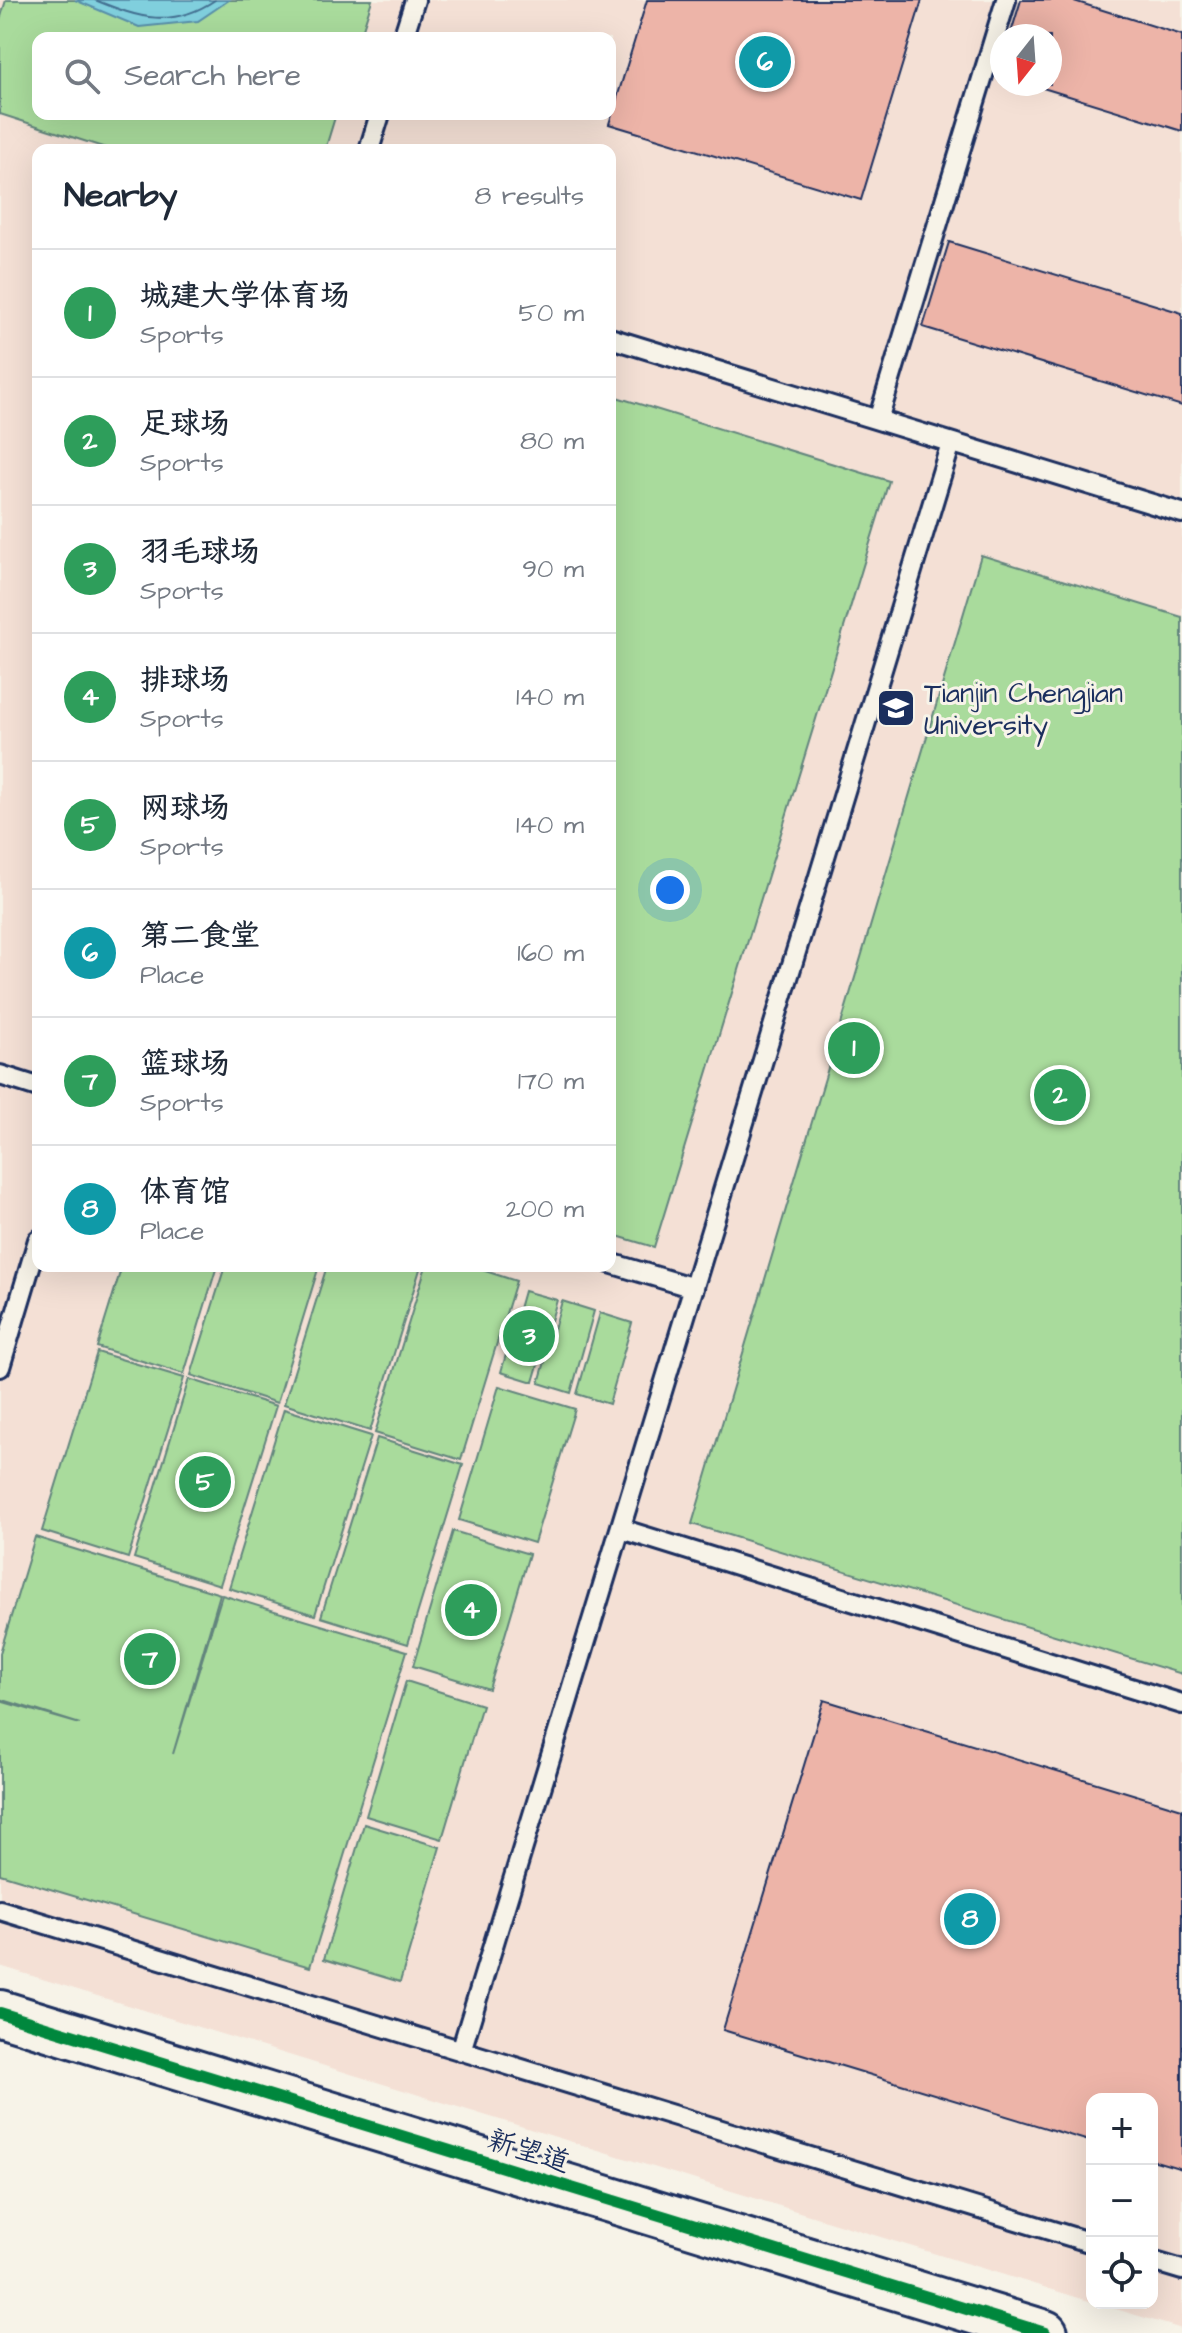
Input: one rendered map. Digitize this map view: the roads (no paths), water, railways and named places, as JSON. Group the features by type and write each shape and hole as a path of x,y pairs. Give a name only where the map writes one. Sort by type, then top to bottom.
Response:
{"street":[{"name":"新望道","path":"0,2013 1045,2333"}],"lane":[{"path":"405,32 415,0"},
{"path":"878,420 1006,0"},
{"path":"371,144 378,120"},
{"path":"616,340 1182,513"},
{"path":"461,2051 951,443"},
{"path":"0,1075 32,1085"},
{"path":"0,1367 32,1260"},
{"path":"616,1265 694,1288"},
{"path":"621,1529 1182,1704"},
{"path":"0,1910 1086,2241"},
{"path":"1158,2263 1182,2270"}],"water":[{"path":"75,0 229,0 198,21 139,27"}],"place":[{"name":"第二食堂","path":"765,62"},
{"name":"Tianjin Chengjian University","path":"896,708"},
{"name":"城建大学体育场","path":"854,1048"},
{"name":"足球场","path":"1060,1095"},
{"name":"羽毛球场","path":"529,1336"},
{"name":"网球场","path":"205,1482"},
{"name":"排球场","path":"471,1610"},
{"name":"篮球场","path":"150,1659"},
{"name":"体育馆","path":"970,1919"}]}
